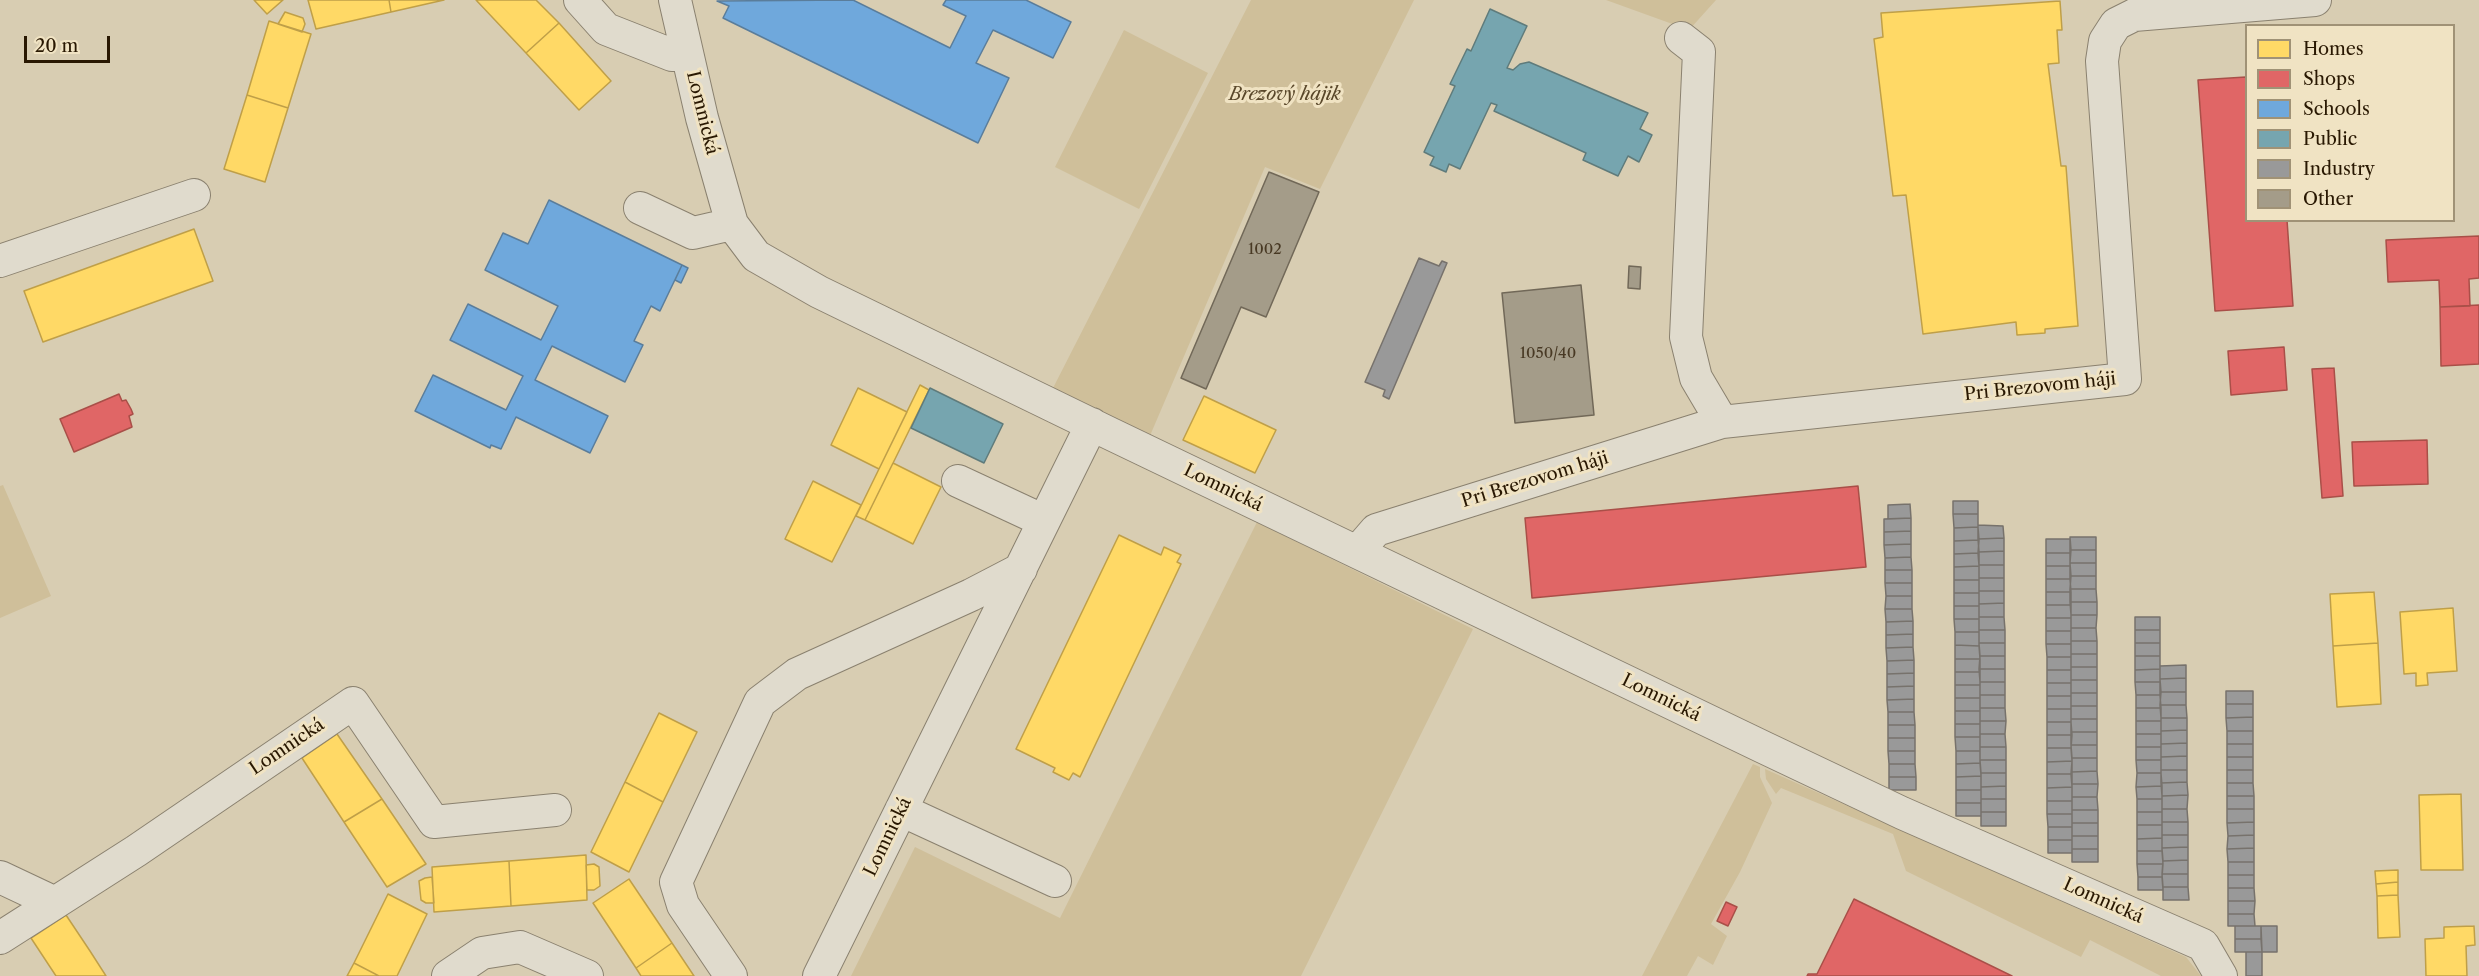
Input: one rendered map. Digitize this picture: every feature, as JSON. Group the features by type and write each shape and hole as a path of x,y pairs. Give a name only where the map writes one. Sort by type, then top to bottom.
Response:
{"street":[{"path":"580,0 606,29 672,55 687,54"},
{"name":"Lomnická","path":"675,0 711,151 732,224 756,256 819,292 1902,813 2203,945 2221,976"},
{"name":"Pri Brezovom háji","path":"1357,552 1376,530 1722,422 2125,378 2102,61 2105,41 2116,24 2134,15 2315,0"},
{"path":"1681,38 1699,52 1686,337 1696,378 1722,422"},
{"path":"0,261 194,195"},
{"path":"640,208 693,233 732,224"},
{"name":"Lomnická","path":"819,976 1092,424"},
{"path":"958,481 1044,521"},
{"path":"731,976 683,905 676,882 760,702 797,674 971,595 1021,569"},
{"name":"Lomnická","path":"0,938 136,851 353,703 434,822 555,810"},
{"path":"902,810 1055,881"},
{"path":"0,877 53,902"},
{"path":"448,976 482,953 520,947 587,976"}],"green space":[{"name":"Brezový hájik","path":"1251,0 1414,0 1320,189 1265,167 1149,438 1052,390"},
{"path":"1606,0 1716,0 1689,30"},
{"path":"1124,30 1208,73 1139,209 1055,167"},
{"path":"3,485 51,596 0,618 0,486"},
{"path":"1257,522 1473,629 1301,976 851,976 915,847 1060,918"},
{"path":"1753,764 1760,767 1760,777 1772,803 1740,872 1711,924 1727,936 1713,965 1698,956 1687,976 1642,976"},
{"path":"1765,769 2186,957 2201,976 2161,976 2090,940 2081,957 1906,871 1893,834 1781,788 1776,794 1766,779"}],"building: Homes":[{"path":"254,0 283,0 267,14"},
{"path":"308,0 389,0 391,12 316,29"},
{"path":"389,0 444,0 391,12"},
{"path":"476,0 536,0 559,23 526,53"},
{"path":"2060,1 2062,30 2057,30 2059,63 2048,64 2061,166 2066,166 2078,326 2045,329 2045,333 2017,335 2016,322 1923,334 1906,195 1893,196 1874,39 1883,37 1881,13"},
{"path":"285,12 303,18 305,24 302,32 278,24"},
{"path":"269,21 311,34 288,108 247,95"},
{"path":"559,23 611,81 579,110 526,53"},
{"path":"247,95 288,108 265,182 224,169"},
{"path":"194,229 213,281 43,342 24,291"},
{"path":"920,385 929,390 865,520 856,516"},
{"path":"858,388 907,412 879,469 831,445"},
{"path":"1204,396 1276,430 1255,473 1183,440"},
{"path":"893,463 941,487 913,544 865,520"},
{"path":"813,481 861,505 832,562 785,539"},
{"path":"1119,535 1161,555 1164,547 1181,555 1177,562 1181,564 1080,777 1073,773 1069,780 1053,772 1055,768 1016,749"},
{"path":"2374,592 2378,643 2333,646 2330,594"},
{"path":"2453,608 2457,671 2427,673 2428,685 2416,686 2416,673 2404,674 2400,612"},
{"path":"2378,643 2381,704 2337,707 2333,646"},
{"path":"659,713 697,732 663,802 625,782"},
{"path":"337,734 382,799 344,822 302,758"},
{"path":"625,782 663,802 629,872 591,852"},
{"path":"2461,794 2463,870 2421,870 2419,795"},
{"path":"382,799 426,864 387,887 344,822"},
{"path":"586,855 587,900 511,906 509,861"},
{"path":"509,861 511,906 434,912 432,867"},
{"path":"594,864 599,867 600,886 594,890 587,890 586,865"},
{"path":"2398,870 2398,882 2376,884 2375,871"},
{"path":"432,877 434,903 426,903 421,900 419,881"},
{"path":"629,879 672,943 636,968 593,903"},
{"path":"2398,882 2398,895 2377,896 2376,884"},
{"path":"388,894 427,914 397,976 379,976 354,963"},
{"path":"2398,895 2400,937 2378,938 2377,896"},
{"path":"66,915 106,976 56,976 31,938"},
{"path":"2474,926 2475,945 2466,946 2467,976 2426,976 2425,939 2444,938 2444,927"},
{"path":"672,943 694,976 641,976 636,968"},
{"path":"354,963 379,976 347,976"}],"building: Shops":[{"path":"2245,77 2245,222 2287,222 2293,306 2215,311 2198,80"},
{"path":"2479,236 2479,278 2469,279 2470,306 2440,307 2439,280 2388,282 2386,240"},
{"path":"2479,305 2479,364 2441,366 2440,307"},
{"path":"2284,347 2287,390 2231,395 2228,351"},
{"path":"2334,368 2343,496 2322,498 2312,369"},
{"path":"119,394 122,401 126,400 133,414 129,416 132,427 74,452 60,419"},
{"path":"2427,440 2428,484 2354,486 2352,442"},
{"path":"1858,486 1866,567 1532,598 1525,518"},
{"path":"1854,899 2012,976 1807,976 1817,974"},
{"path":"1726,902 1737,907 1728,926 1717,921"}],"building: Schools":[{"path":"853,0 950,48 966,16 943,5 946,0 1026,0 1071,22 1053,58 993,30 976,63 1009,78 978,143 723,18 729,6 717,1"},
{"path":"549,200 682,265 660,311 651,306 634,341 643,345 625,382 552,346 535,380 608,416 590,453 516,417 501,449 491,445 490,448 415,411 433,375 506,410 523,376 450,340 468,304 541,340 558,306 485,270 503,233 528,244"},
{"path":"682,265 688,268 681,283 675,280"}],"building: Public":[{"path":"1490,9 1527,26 1507,68 1513,70 1520,64 1529,62 1648,113 1640,129 1652,135 1639,162 1628,156 1618,176 1583,160 1586,153 1494,111 1497,105 1491,103 1460,169 1449,164 1446,172 1430,165 1434,157 1424,152 1455,86 1450,84 1467,49 1471,51"},
{"path":"930,388 1003,424 984,463 911,428"}],"building: Industry":[{"path":"1419,258 1439,266 1442,261 1447,263 1389,399 1383,396 1385,390 1365,382"},
{"path":"1953,501 1978,501 1978,514 1953,514"},
{"path":"1910,504 1911,518 1888,519 1888,505"},
{"path":"1953,514 1978,514 1978,527 1954,528"},
{"path":"1911,518 1911,531 1884,532 1884,519"},
{"path":"1978,525 2003,526 2004,538 1978,539"},
{"path":"1978,527 1979,540 1954,541 1954,528"},
{"path":"1911,531 1911,544 1884,545 1884,532"},
{"path":"2070,537 2096,537 2096,550 2071,550"},
{"path":"2004,538 2004,551 1979,552 1978,539"},
{"path":"2046,539 2070,539 2070,553 2046,553"},
{"path":"1979,540 1978,553 1954,554 1954,541"},
{"path":"1911,544 1911,557 1885,558 1884,545"},
{"path":"2071,550 2096,550 2096,563 2070,563"},
{"path":"2004,551 2004,565 1979,565 1979,552"},
{"path":"1978,553 1979,566 1954,567 1954,554"},
{"path":"2046,553 2070,553 2070,566 2046,566"},
{"path":"1911,557 1912,570 1885,570 1885,558"},
{"path":"2070,563 2096,563 2096,576 2071,576"},
{"path":"1979,565 2004,565 2004,578 1979,578"},
{"path":"1979,566 1979,580 1954,580 1954,567"},
{"path":"2046,566 2070,566 2070,579 2046,579"},
{"path":"1885,570 1912,570 1912,583 1885,583"},
{"path":"2071,576 2096,576 2096,589 2070,589"},
{"path":"1979,578 2004,578 2004,591 1979,591"},
{"path":"2046,579 2070,579 2071,592 2046,592"},
{"path":"1954,580 1979,580 1979,593 1954,593"},
{"path":"1885,583 1912,583 1912,596 1886,596"},
{"path":"2070,589 2096,589 2097,602 2070,602"},
{"path":"1979,591 2004,591 2004,603 1979,604"},
{"path":"2046,592 2071,592 2071,605 2046,605"},
{"path":"1954,593 1979,593 1979,606 1954,606"},
{"path":"1886,596 1912,596 1912,609 1885,609"},
{"path":"2070,602 2097,602 2097,615 2071,615"},
{"path":"2004,603 2004,617 1979,617 1979,604"},
{"path":"2046,605 2071,605 2071,618 2046,618"},
{"path":"1954,606 1979,606 1979,619 1954,619"},
{"path":"1885,609 1912,609 1913,621 1886,622"},
{"path":"2071,615 2097,615 2096,628 2071,628"},
{"path":"1979,617 2004,617 2005,630 1979,630"},
{"path":"2135,617 2160,617 2160,630 2135,630"},
{"path":"2046,618 2071,618 2071,631 2046,631"},
{"path":"1954,619 1979,619 1979,632 1955,632"},
{"path":"1913,621 1913,634 1886,635 1886,622"},
{"path":"2071,628 2096,628 2097,641 2071,641"},
{"path":"1979,630 2005,630 2005,643 1979,643"},
{"path":"2135,630 2160,630 2160,643 2135,643"},
{"path":"2046,631 2071,631 2071,644 2046,644"},
{"path":"1955,632 1979,632 1979,646 1955,645"},
{"path":"1913,634 1913,647 1886,648 1886,635"},
{"path":"2071,641 2097,641 2097,654 2071,654"},
{"path":"1979,643 2005,643 2005,656 1980,656"},
{"path":"2135,643 2160,643 2160,656 2135,656"},
{"path":"2046,644 2071,644 2071,657 2047,657"},
{"path":"1955,645 1979,646 1980,659 1955,659"},
{"path":"1913,647 1914,660 1887,661 1886,648"},
{"path":"2071,654 2097,654 2097,667 2071,667"},
{"path":"1980,656 2005,656 2005,669 1979,669"},
{"path":"2135,656 2160,656 2160,669 2135,670"},
{"path":"2047,657 2071,657 2071,670 2047,670"},
{"path":"1955,659 1980,659 1980,672 1955,672"},
{"path":"1914,660 1914,673 1887,674 1887,661"},
{"path":"2186,665 2186,678 2160,679 2160,666"},
{"path":"2071,667 2097,667 2097,680 2071,680"},
{"path":"1979,669 2005,669 2005,682 1980,682"},
{"path":"2160,669 2160,682 2135,682 2135,670"},
{"path":"2047,670 2071,670 2071,683 2047,683"},
{"path":"1955,672 1980,672 1980,685 1955,685"},
{"path":"1914,673 1914,686 1887,687 1887,674"},
{"path":"2186,678 2186,692 2161,692 2160,679"},
{"path":"2071,680 2097,680 2097,693 2071,693"},
{"path":"1980,682 2005,682 2005,695 1980,695"},
{"path":"2135,682 2160,682 2160,695 2136,695"},
{"path":"2047,683 2071,683 2071,696 2047,696"},
{"path":"1955,685 1980,685 1980,698 1955,698"},
{"path":"1914,686 1914,699 1887,700 1887,687"},
{"path":"2226,691 2253,691 2253,704 2226,704"},
{"path":"2161,692 2186,692 2186,705 2160,705"},
{"path":"2071,693 2097,693 2097,706 2071,706"},
{"path":"1980,695 2005,695 2005,708 1980,708"},
{"path":"2136,695 2160,695 2161,708 2136,708"},
{"path":"2047,696 2071,696 2071,709 2047,709"},
{"path":"1955,698 1980,698 1980,711 1955,711"},
{"path":"1914,699 1914,712 1888,712 1887,700"},
{"path":"2226,704 2253,704 2253,717 2226,718"},
{"path":"2160,705 2186,705 2187,718 2161,718"},
{"path":"2071,706 2097,706 2097,719 2071,719"},
{"path":"1980,708 2005,708 2006,721 1980,721"},
{"path":"2136,708 2161,708 2161,721 2136,721"},
{"path":"2047,709 2071,709 2071,722 2047,722"},
{"path":"1955,711 1980,711 1980,724 1955,724"},
{"path":"1888,712 1914,712 1915,725 1888,725"},
{"path":"2253,717 2253,731 2227,731 2226,718"},
{"path":"2161,718 2187,718 2187,730 2161,731"},
{"path":"2071,719 2097,719 2097,732 2071,732"},
{"path":"1980,721 2006,721 2005,734 1980,734"},
{"path":"2136,721 2161,721 2161,734 2136,734"},
{"path":"2047,722 2071,722 2072,735 2047,735"},
{"path":"1955,724 1980,724 1980,737 1955,737"},
{"path":"1888,725 1915,725 1915,738 1888,738"},
{"path":"2187,730 2187,743 2161,744 2161,731"},
{"path":"2227,731 2253,731 2253,744 2227,744"},
{"path":"2071,732 2097,732 2097,745 2071,745"},
{"path":"1980,734 2005,734 2006,747 1980,747"},
{"path":"2136,734 2161,734 2161,747 2136,747"},
{"path":"2047,735 2072,735 2071,748 2047,748"},
{"path":"1955,737 1980,737 1980,751 1956,751"},
{"path":"1888,738 1915,738 1915,751 1888,751"},
{"path":"2187,743 2187,756 2161,757 2161,744"},
{"path":"2227,744 2253,744 2253,757 2227,757"},
{"path":"2071,745 2097,745 2097,758 2072,758"},
{"path":"1980,747 2006,747 2006,760 1980,760"},
{"path":"2136,747 2161,747 2161,760 2136,760"},
{"path":"2047,748 2071,748 2072,761 2047,762"},
{"path":"1888,751 1915,751 1915,764 1889,764"},
{"path":"1956,751 1980,751 1980,763 1956,764"},
{"path":"2187,756 2187,770 2161,770 2161,757"},
{"path":"2227,757 2253,757 2253,770 2227,770"},
{"path":"2072,758 2097,758 2097,771 2072,772"},
{"path":"1980,760 2006,760 2006,773 1981,773"},
{"path":"2136,760 2161,760 2161,773 2137,773"},
{"path":"2072,761 2071,774 2047,774 2047,762"},
{"path":"1980,763 1981,776 1956,777 1956,764"},
{"path":"1889,764 1915,764 1916,777 1889,777"},
{"path":"2161,770 2187,770 2187,782 2161,783"},
{"path":"2227,770 2253,770 2253,783 2227,783"},
{"path":"2097,771 2098,784 2072,784 2072,772"},
{"path":"1981,773 2006,773 2006,786 1981,787"},
{"path":"2137,773 2161,773 2162,786 2136,787"},
{"path":"2047,774 2071,774 2072,787 2047,788"},
{"path":"1981,776 1981,790 1956,790 1956,777"},
{"path":"1889,777 1916,777 1916,790 1889,790"},
{"path":"2187,782 2188,795 2162,796 2161,783"},
{"path":"2227,783 2253,783 2254,796 2227,796"},
{"path":"2072,784 2098,784 2097,797 2072,797"},
{"path":"2006,786 2006,799 1981,799 1981,787"},
{"path":"2162,786 2162,799 2137,799 2136,787"},
{"path":"2072,787 2072,801 2047,801 2047,788"},
{"path":"1956,790 1981,790 1981,803 1956,803"},
{"path":"2188,795 2187,809 2162,809 2162,796"},
{"path":"2227,796 2254,796 2254,809 2227,809"},
{"path":"2072,797 2097,797 2098,810 2072,810"},
{"path":"1981,799 2006,799 2006,812 1981,812"},
{"path":"2137,799 2162,799 2162,812 2137,812"},
{"path":"2047,801 2072,801 2072,814 2047,814"},
{"path":"1956,803 1981,803 1981,816 1956,816"},
{"path":"2162,809 2187,809 2188,822 2162,822"},
{"path":"2227,809 2254,809 2254,822 2227,823"},
{"path":"2072,810 2098,810 2098,823 2072,823"},
{"path":"1981,812 2006,812 2006,826 1981,826"},
{"path":"2137,812 2162,812 2162,825 2137,825"},
{"path":"2047,814 2072,814 2072,827 2048,827"},
{"path":"2162,822 2188,822 2188,835 2162,835"},
{"path":"2254,822 2254,835 2228,836 2227,823"},
{"path":"2072,823 2098,823 2098,836 2072,836"},
{"path":"2137,825 2162,825 2162,838 2137,839"},
{"path":"2048,827 2072,827 2072,840 2048,840"},
{"path":"2162,835 2188,835 2188,847 2162,848"},
{"path":"2254,835 2254,848 2227,849 2228,836"},
{"path":"2072,836 2098,836 2098,849 2072,849"},
{"path":"2162,838 2162,851 2137,851 2137,839"},
{"path":"2048,840 2072,840 2072,853 2048,853"},
{"path":"2188,847 2188,860 2163,861 2162,848"},
{"path":"2254,848 2254,862 2228,862 2227,849"},
{"path":"2072,849 2098,849 2098,862 2072,862"},
{"path":"2137,851 2162,851 2163,864 2137,864"},
{"path":"2188,860 2188,874 2162,874 2163,861"},
{"path":"2228,862 2254,862 2254,875 2228,875"},
{"path":"2137,864 2163,864 2162,877 2138,877"},
{"path":"2162,874 2188,874 2188,887 2163,887"},
{"path":"2228,875 2254,875 2254,888 2228,888"},
{"path":"2138,877 2162,877 2163,890 2138,890"},
{"path":"2163,887 2188,887 2189,900 2163,900"},
{"path":"2228,888 2254,888 2255,901 2228,901"},
{"path":"2228,901 2255,901 2254,914 2228,914"},
{"path":"2228,914 2254,914 2255,926 2228,926"},
{"path":"2235,926 2261,926 2261,939 2235,939"},
{"path":"2261,926 2277,926 2277,952 2262,952"},
{"path":"2235,939 2261,939 2262,952 2235,952"},
{"path":"2246,952 2262,952 2262,976 2246,976"}],"building: Other":[{"path":"1269,172 1319,192 1266,317 1241,307 1206,389 1181,378"},
{"path":"1629,266 1641,267 1640,289 1628,288"},
{"path":"1581,285 1594,415 1515,423 1502,293"}]}
